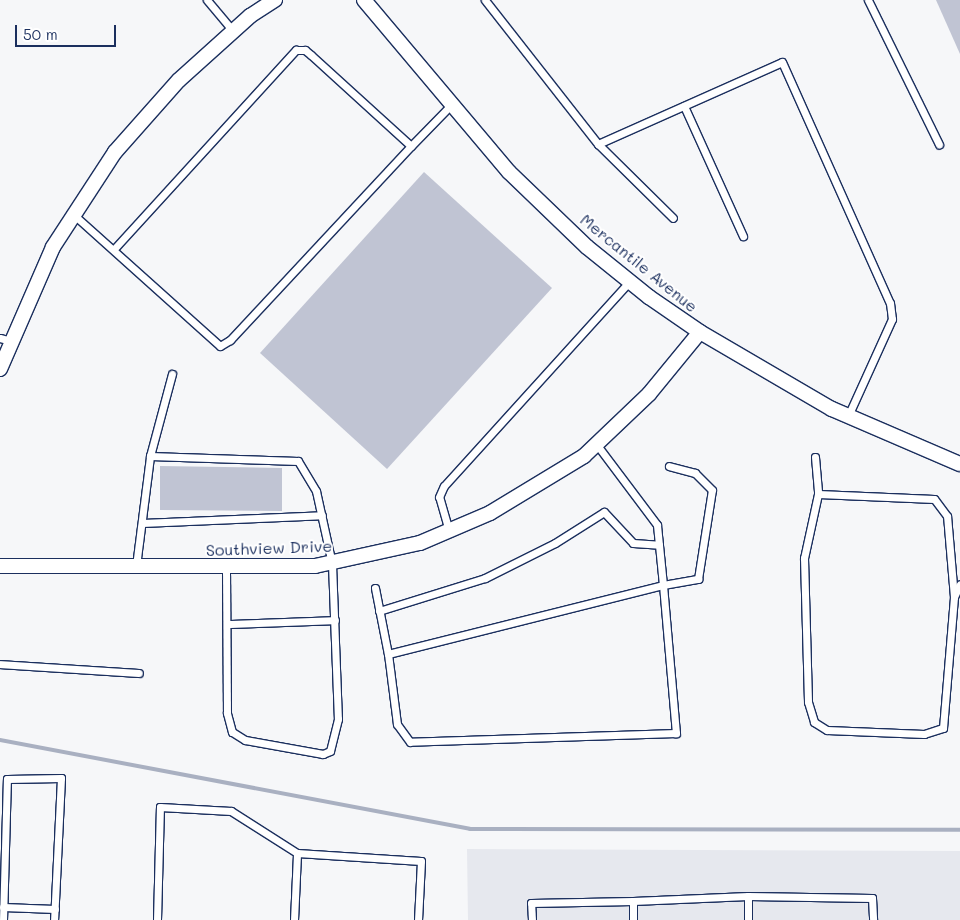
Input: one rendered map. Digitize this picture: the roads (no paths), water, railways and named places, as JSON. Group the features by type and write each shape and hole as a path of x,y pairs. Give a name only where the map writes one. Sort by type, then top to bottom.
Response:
{"street":[{"path":"0,369 5,340 53,247 115,152 179,80 233,31 274,0"},
{"name":"Mercantile Avenue","path":"364,0 450,106 539,202 630,281 700,332 848,416 960,464"},
{"name":"Southview Drive","path":"0,566 226,569 332,564 402,548 449,531 532,490 596,445 649,394 700,332"}],"lane":[{"path":"207,0 233,31"},
{"path":"485,0 598,144 673,218"},
{"path":"868,0 939,144"},
{"path":"114,250 296,50 305,50 311,55 410,146"},
{"path":"598,144 782,62 890,304 892,319 848,416"},
{"path":"74,215 220,346 230,340 410,146 450,106"},
{"path":"684,106 743,236"},
{"path":"449,531 439,497 444,486 630,281"},
{"path":"136,567 150,456 172,374"},
{"path":"375,588 388,654 397,724 410,742 676,733 657,524 596,445"},
{"path":"150,456 298,461 316,491 332,564 338,688 335,744 323,754 237,736 230,727 227,713 226,569"},
{"path":"815,457 818,494 804,558 808,702 814,722 827,730 924,734 943,728 954,597 948,516 934,499 818,494"},
{"path":"388,654 663,585 698,579 712,490 695,473 669,466"},
{"path":"379,611 485,578 555,543 604,512 633,543 659,545"},
{"path":"142,523 322,515"},
{"path":"954,597 960,584"},
{"path":"227,624 335,620"},
{"path":"0,664 139,673"},
{"path":"2,920 6,778 61,778 54,920"},
{"path":"157,920 160,807 231,811 297,853 421,861 418,920"},
{"path":"294,920 297,853"},
{"path":"748,896 748,920"},
{"path":"532,920 531,904 748,896 872,898 873,920"},
{"path":"633,901 633,920"},
{"path":"3,907 55,909"}],"waterway":[{"path":"0,740 470,829 960,830"}]}
